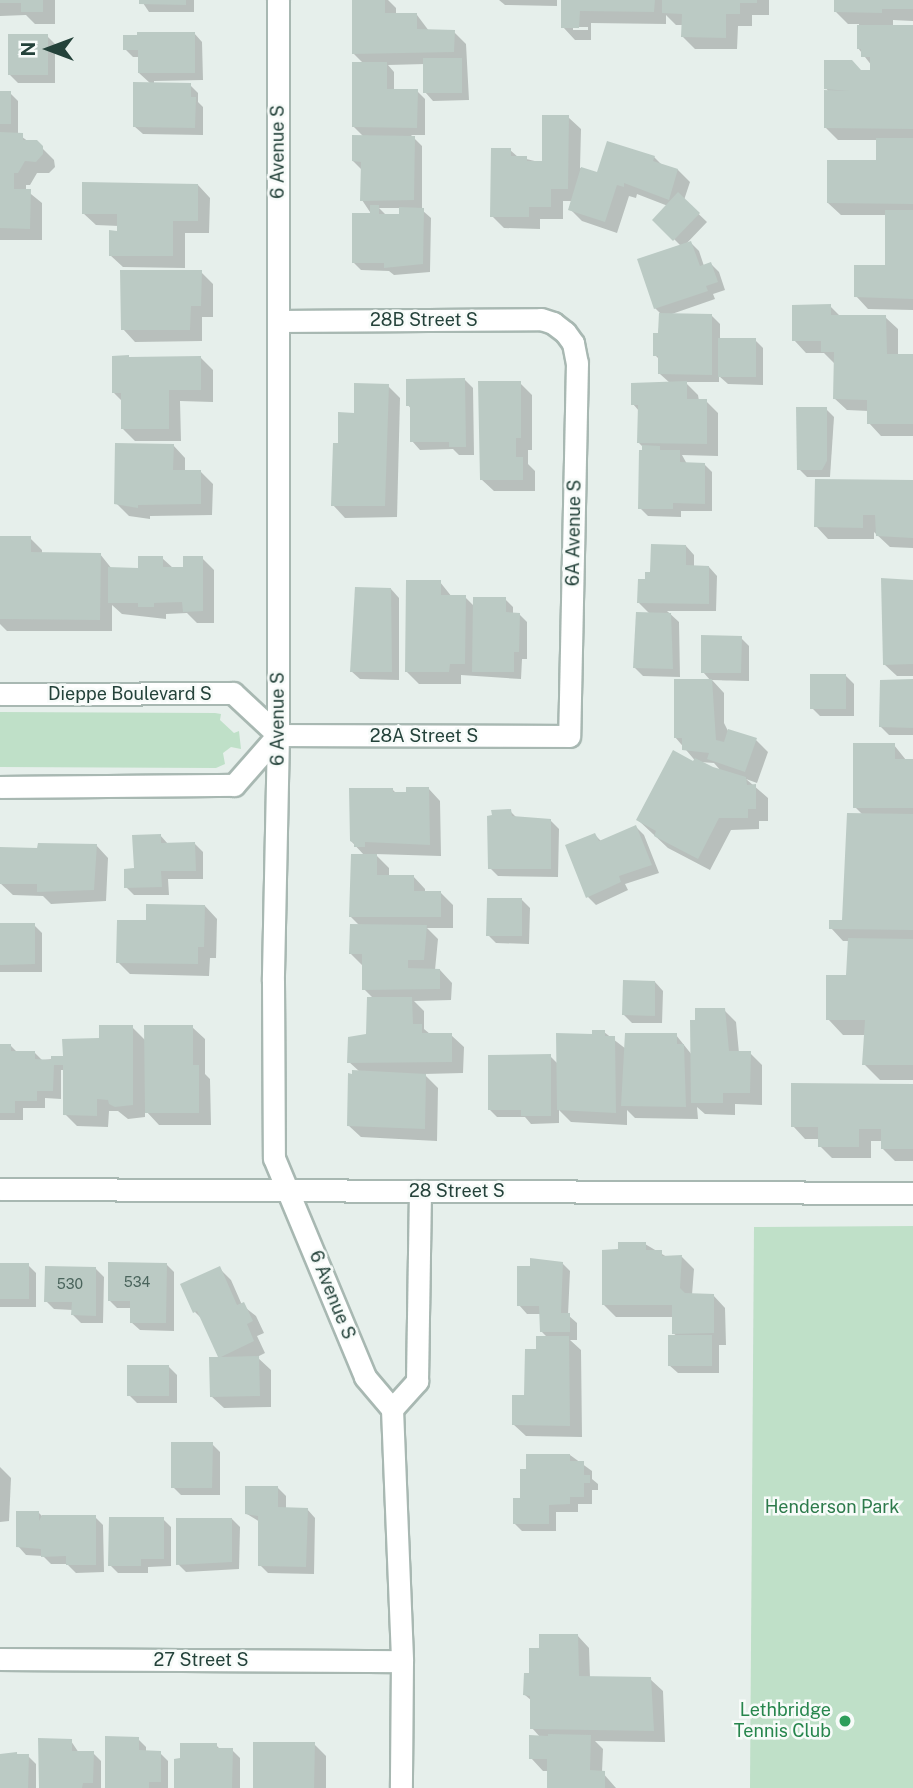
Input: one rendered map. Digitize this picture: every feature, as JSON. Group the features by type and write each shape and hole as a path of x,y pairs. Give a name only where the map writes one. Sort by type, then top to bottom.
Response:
{"street":[{"name":"6 Avenue S","path":"278,0 278,735 272,981 274,1158 365,1377 392,1409"},
{"name":"28B Street S","path":"278,321 541,318 565,332"},
{"name":"6A Avenue S","path":"565,332 573,343 577,363 569,736"},
{"name":"Dieppe Boulevard S","path":"0,694 233,693 278,735"},
{"name":"28A Street S","path":"278,735 569,736"},
{"path":"0,786 234,785 278,735"},
{"name":"28 Street S","path":"0,1189 913,1193"},
{"path":"401,1788 402,1661 392,1409 417,1381 420,1191"},
{"name":"27 Street S","path":"0,1660 402,1661"}],"green space":[{"path":"0,712 215,713 221,714 220,720 234,733 239,731 241,749 231,747 223,753 225,764 216,768 0,767"},
{"name":"Henderson Park","path":"913,1226 913,1788 750,1788 754,1227"}],"building":[{"path":"0,0 43,0 43,12 21,12 21,3 0,3"},
{"path":"139,0 186,0 186,5 139,4"},
{"path":"352,0 385,0 385,13 417,13 417,29 455,30 454,52 352,54"},
{"path":"561,0 655,0 654,12 580,11 579,28 561,28"},
{"path":"662,0 757,0 757,3 740,3 740,14 726,14 726,38 681,37 682,14 662,13"},
{"path":"834,0 913,0 913,9 882,9 882,13 834,12"},
{"path":"857,25 913,25 913,129 824,128 824,90 850,91 824,89 824,60 852,60 861,70 870,70 870,57 861,57 861,49 857,49"},
{"path":"137,32 195,32 195,73 138,73 138,50 123,50 123,35 137,35"},
{"path":"8,34 48,34 48,75 8,75"},
{"path":"423,58 462,58 462,93 423,93"},
{"path":"352,62 387,62 387,89 418,89 417,128 352,127"},
{"path":"133,82 191,83 191,97 196,97 195,128 133,127"},
{"path":"0,91 11,91 11,124 0,124"},
{"path":"542,115 569,115 568,189 551,189 551,207 529,207 529,217 490,217 491,148 511,148 511,156 527,156 527,161 542,161"},
{"path":"0,132 23,133 23,140 37,140 43,146 43,154 36,162 25,161 18,173 14,173 14,189 31,189 30,229 0,228"},
{"path":"352,135 415,136 414,200 360,201 361,162 352,161"},
{"path":"876,138 913,138 913,204 827,203 827,160 876,160"},
{"path":"607,141 655,156 653,161 678,169 669,200 624,183 624,187 617,185 605,222 568,210 581,167 597,172"},
{"path":"82,182 198,184 198,221 173,221 173,256 109,256 109,230 117,231 117,214 82,214"},
{"path":"678,192 700,213 673,241 652,220"},
{"path":"370,205 379,205 379,214 399,214 399,207 424,208 423,264 384,268 384,263 352,263 352,213 370,213"},
{"path":"885,210 913,210 913,299 854,297 854,265 885,265"},
{"path":"691,241 700,266 711,262 718,282 706,286 708,291 654,309 637,259"},
{"path":"120,270 202,270 201,306 191,306 190,330 121,330"},
{"path":"831,304 831,315 886,315 887,354 913,354 913,424 867,424 867,400 833,399 834,352 821,352 821,341 792,341 792,305"},
{"path":"659,313 712,314 712,375 658,374 658,356 653,356 653,333 658,333"},
{"path":"718,338 756,338 756,377 718,377"},
{"path":"112,356 201,356 201,390 169,390 169,429 121,429 121,393 112,393"},
{"path":"465,378 466,447 449,447 449,442 410,442 410,406 406,406 406,379"},
{"path":"478,381 521,381 521,438 516,438 516,457 523,457 523,480 480,480"},
{"path":"687,381 687,399 707,399 707,444 637,443 638,405 631,405 631,383"},
{"path":"354,383 389,384 385,506 331,506 333,443 338,443 338,412 354,413"},
{"path":"796,407 827,407 827,461 822,470 797,470"},
{"path":"115,443 174,444 173,470 201,470 201,504 138,505 138,508 114,504"},
{"path":"642,445 660,446 660,450 680,450 680,462 705,463 705,504 673,503 673,509 638,509 639,450 642,450"},
{"path":"815,479 913,480 913,538 876,536 875,515 863,515 863,528 814,527"},
{"path":"0,536 31,536 31,552 101,553 100,620 0,619"},
{"path":"651,544 686,545 686,565 709,566 709,604 637,603 638,579 645,579 645,572 650,572"},
{"path":"138,556 163,556 163,567 183,567 183,556 203,556 203,611 183,612 182,602 154,603 154,607 138,607 138,603 108,603 108,567 138,568"},
{"path":"881,578 913,580 913,664 883,665"},
{"path":"406,580 441,580 441,595 466,595 465,664 450,664 449,672 405,672"},
{"path":"355,587 391,588 392,672 350,672"},
{"path":"473,597 506,597 506,612 520,613 519,652 514,652 514,672 472,672"},
{"path":"636,612 671,613 673,669 633,668"},
{"path":"701,635 742,636 741,673 701,673"},
{"path":"810,674 846,674 846,709 810,709"},
{"path":"674,679 712,679 716,740 724,742 728,729 757,738 745,772 707,759 709,753 682,750 682,738 674,738"},
{"path":"913,679 913,728 879,727 880,680"},
{"path":"853,743 895,743 895,759 913,759 913,808 853,808"},
{"path":"673,750 693,761 695,758 713,767 746,777 747,785 756,784 756,809 748,809 748,818 719,818 698,859 654,836 656,831 636,820"},
{"path":"406,787 429,787 430,845 365,842 365,847 354,847 354,843 350,841 349,788 393,788 393,792 406,792"},
{"path":"511,809 512,816 551,819 551,869 488,869 487,816 492,815 491,810"},
{"path":"847,813 913,814 913,930 829,929 829,920 842,920"},
{"path":"636,825 652,865 619,876 621,882 586,898 565,845 595,833 599,841"},
{"path":"161,834 161,843 195,842 196,871 161,871 162,887 124,888 124,869 134,868 132,835"},
{"path":"38,843 97,844 94,890 37,892 37,884 0,884 0,847 37,848"},
{"path":"351,854 377,854 377,875 414,875 414,891 441,891 441,917 349,917"},
{"path":"487,898 522,898 522,936 486,936"},
{"path":"146,904 205,905 204,947 198,947 198,964 116,963 117,920 146,920"},
{"path":"0,923 35,923 35,964 0,965"},
{"path":"350,924 427,925 424,960 408,960 408,968 440,969 440,989 362,990 362,954 349,954"},
{"path":"848,938 913,939 913,1065 862,1065 865,1020 826,1020 826,975 846,975"},
{"path":"623,980 655,981 655,1016 622,1015"},
{"path":"367,997 412,997 413,1024 422,1024 422,1033 452,1033 452,1062 347,1063 348,1037 366,1034"},
{"path":"695,1008 725,1008 729,1051 751,1051 750,1093 723,1093 723,1103 691,1103 690,1020 695,1020"},
{"path":"99,1025 133,1025 133,1105 115,1107 109,1104 108,1100 97,1099 97,1116 63,1115 63,1065 54,1065 53,1091 37,1091 37,1101 15,1101 15,1113 0,1113 0,1044 11,1044 11,1051 35,1051 35,1059 51,1060 51,1056 63,1056 62,1039 99,1038"},
{"path":"144,1025 193,1025 193,1065 199,1065 199,1113 145,1113"},
{"path":"592,1030 605,1030 605,1036 615,1036 616,1113 557,1110 556,1033 592,1034"},
{"path":"625,1033 677,1033 677,1044 684,1044 686,1107 621,1106"},
{"path":"551,1054 551,1116 521,1116 521,1110 488,1110 488,1055"},
{"path":"352,1070 426,1074 425,1129 347,1126 348,1073 352,1074"},
{"path":"791,1083 913,1084 913,1149 881,1149 881,1129 859,1129 859,1147 818,1147 818,1127 791,1127"},
{"path":"618,1242 646,1242 646,1250 662,1250 662,1256 682,1255 680,1288 685,1293 714,1294 714,1333 672,1334 672,1305 602,1305 602,1250 618,1249"},
{"path":"530,1258 563,1262 561,1313 570,1313 570,1332 540,1332 539,1306 517,1306 517,1266 530,1266"},
{"path":"108,1262 167,1263 166,1323 130,1323 130,1301 108,1301"},
{"path":"0,1263 29,1263 29,1299 0,1299"},
{"path":"45,1266 96,1267 96,1316 71,1315 72,1302 44,1302"},
{"path":"220,1266 237,1305 244,1302 253,1321 247,1324 254,1341 221,1357 259,1356 260,1396 210,1397 209,1357 218,1357 197,1311 193,1313 180,1284"},
{"path":"668,1335 712,1335 712,1366 668,1366"},
{"path":"536,1336 569,1336 570,1426 512,1425 512,1395 524,1395 525,1349 536,1349"},
{"path":"127,1365 169,1365 169,1396 127,1396"},
{"path":"171,1442 213,1442 212,1488 171,1488"},
{"path":"526,1454 570,1454 570,1461 584,1461 584,1475 590,1475 590,1483 584,1483 584,1497 570,1497 570,1504 549,1505 549,1524 513,1524 513,1498 520,1498 520,1469 526,1469"},
{"path":"245,1486 278,1486 278,1507 308,1508 306,1567 258,1566 258,1516 245,1514"},
{"path":"16,1511 39,1511 39,1521 42,1515 96,1515 96,1565 66,1565 66,1556 41,1557 41,1549 16,1547"},
{"path":"109,1517 164,1517 164,1559 141,1559 141,1566 108,1566"},
{"path":"176,1518 232,1518 232,1562 176,1565"},
{"path":"539,1634 578,1634 579,1676 651,1677 654,1731 530,1729 530,1696 523,1695 524,1673 529,1673 529,1648 539,1648"},
{"path":"529,1735 591,1735 590,1770 605,1771 605,1788 547,1788 547,1759 529,1759"},
{"path":"105,1736 139,1737 139,1750 161,1751 161,1782 149,1782 149,1788 105,1788"},
{"path":"38,1738 72,1739 72,1751 94,1751 93,1783 83,1783 82,1788 39,1788"},
{"path":"253,1742 315,1742 314,1788 253,1788"},
{"path":"180,1743 217,1743 217,1748 233,1748 232,1788 174,1788 174,1759 180,1758"},
{"path":"0,1754 29,1754 28,1788 0,1788"}],"place":[{"name":"Lethbridge Tennis Club","path":"845,1721"}]}
